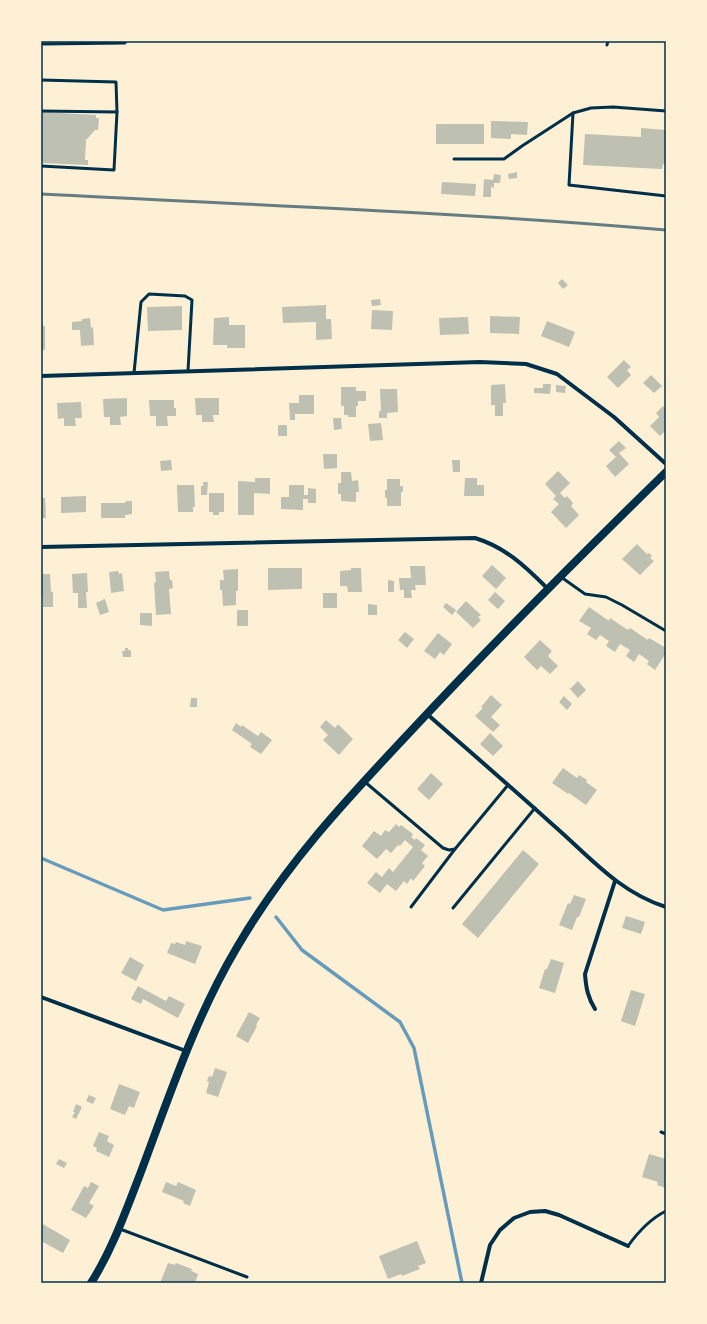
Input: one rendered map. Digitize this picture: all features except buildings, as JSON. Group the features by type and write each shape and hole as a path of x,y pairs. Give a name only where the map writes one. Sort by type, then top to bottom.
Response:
{"main road":[{"path":"91,1283 118,1228 186,1051 221,975 246,931 267,899 312,838 426,714 559,576 666,472"}],"street":[{"path":"41,376 480,362 526,364 556,374 614,418 666,464"},
{"path":"41,547 475,538 486,542 521,562 548,588"},
{"path":"426,714 535,808 615,881 638,895 666,907"},
{"path":"595,1009 588,999 585,974 615,881"},
{"path":"41,997 186,1051"},
{"path":"480,1283 490,1245 500,1230 514,1218 530,1212 545,1211 559,1215 628,1246"}],"lane":[{"path":"41,44 125,43 125,41"},
{"path":"607,45 608,41"},
{"path":"41,80 116,82 114,170 41,166"},
{"path":"454,159 504,159 573,114 591,108 613,107 666,111"},
{"path":"41,111 116,112"},
{"path":"573,114 569,185 666,196"},
{"path":"134,373 141,302 149,294 185,296 192,300 188,371"},
{"path":"559,576 585,594 606,597 666,631"},
{"path":"364,781 443,848 449,850 455,849"},
{"path":"411,907 455,849 508,785"},
{"path":"453,908 535,808"},
{"path":"661,1132 666,1134"},
{"path":"628,1246 646,1225 666,1211"},
{"path":"118,1228 247,1277"}],"waterway":[{"path":"41,858 163,910 250,898"},
{"path":"276,917 302,950 400,1022 414,1048 462,1283"}],"railway":[{"path":"41,194 354,209 510,218 666,230"}]}
